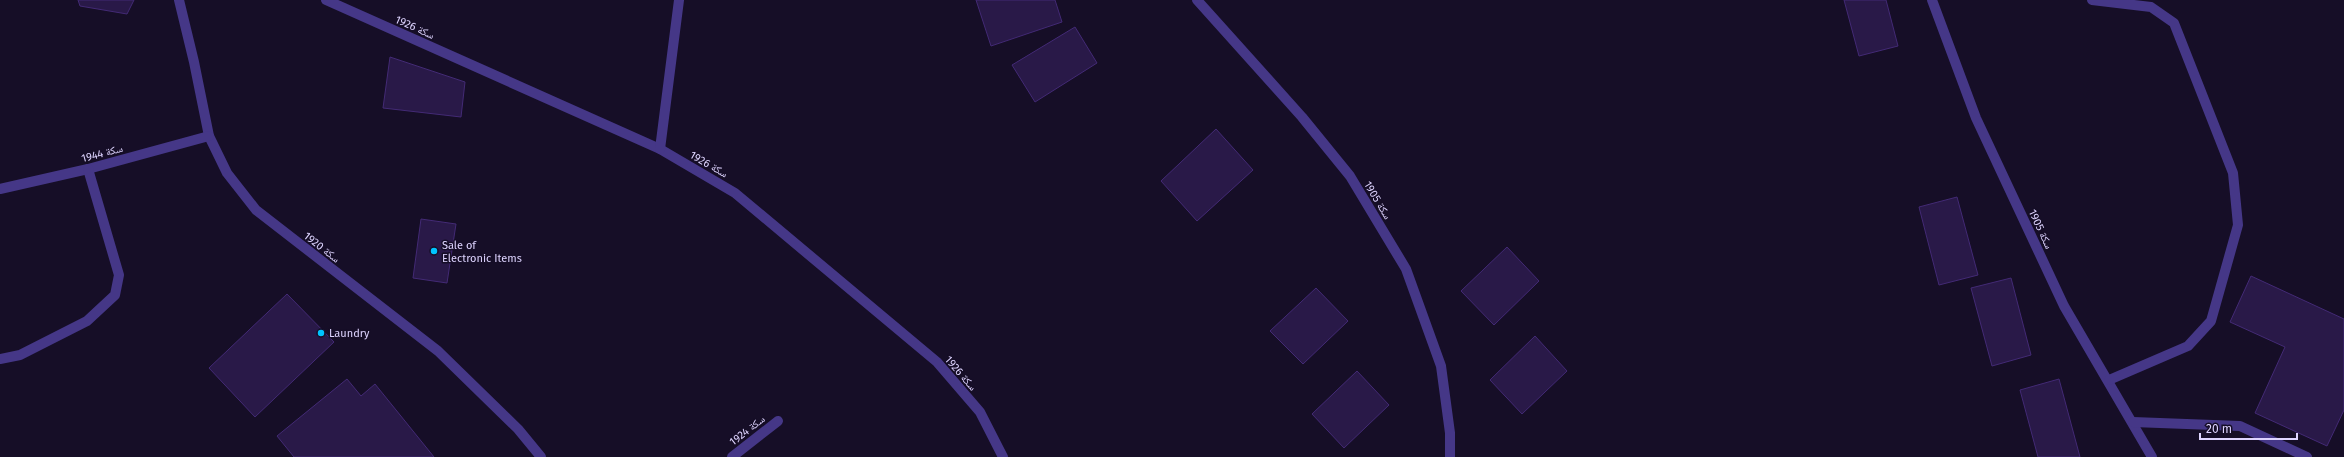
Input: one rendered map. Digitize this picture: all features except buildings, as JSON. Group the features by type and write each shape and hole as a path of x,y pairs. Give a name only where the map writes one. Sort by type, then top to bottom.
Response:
{"street":[{"name":"سكة 1920","path":"179,0 194,62 208,136 227,173 256,210 438,351 518,428 541,457"},
{"name":"سكة 1926","path":"326,0 660,150 735,193 937,362 980,412 1004,457"},
{"path":"660,150 679,0"},
{"name":"سكة 1905","path":"1197,0 1302,116 1350,176 1406,269 1441,366 1450,433 1450,457"},
{"name":"سكة 1905","path":"1932,0 1983,132 2064,306 2133,422 2152,457"},
{"path":"2092,0 2151,7 2174,23 2233,173 2238,225 2211,321 2188,346 2108,380"},
{"name":"سكة 1944","path":"0,189 88,169 208,136"},
{"path":"0,359 20,356 87,322 115,295 119,275 88,169"},
{"name":"سكة 1924","path":"732,457 778,421"},
{"path":"2133,422 2240,426 2307,457"}],"place":[{"name":"Sale of Electronic Items","path":"434,251"},
{"name":"Laundry","path":"321,333"}]}
